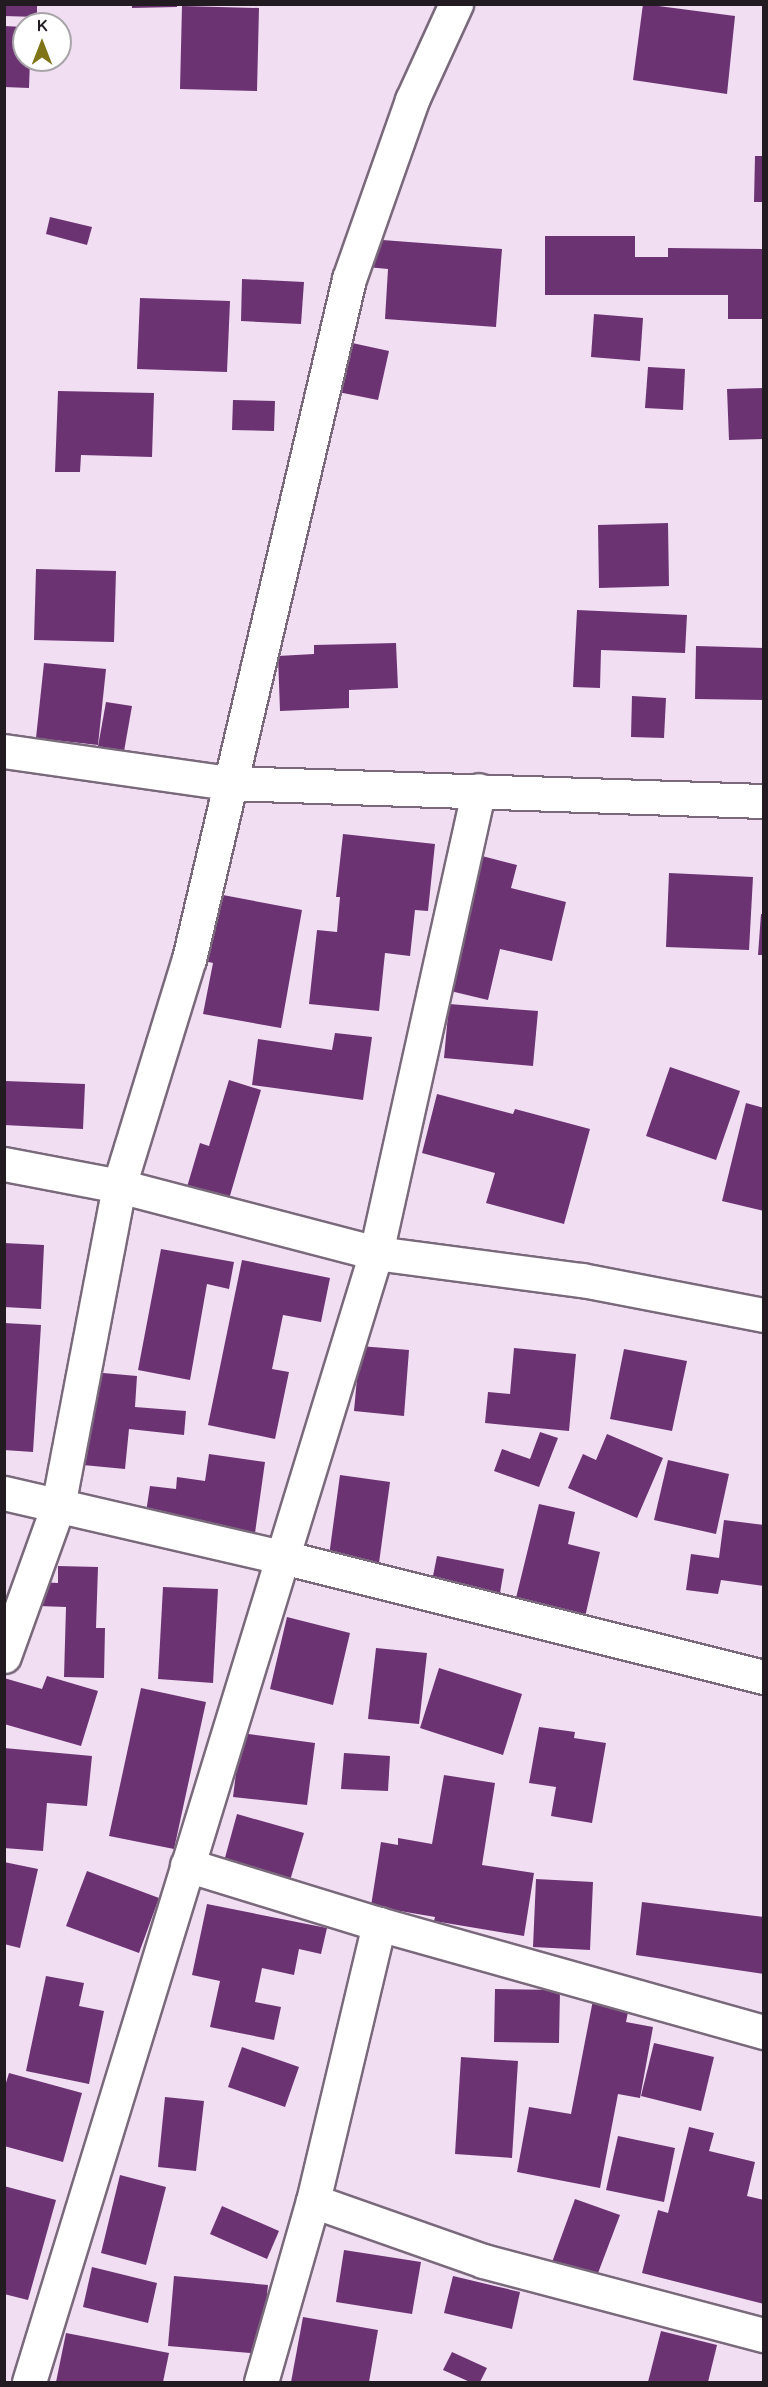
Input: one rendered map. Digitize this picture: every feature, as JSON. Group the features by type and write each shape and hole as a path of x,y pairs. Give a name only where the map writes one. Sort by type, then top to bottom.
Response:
{"street":[{"path":"4,1656 58,1506 119,1186 189,959 348,279 412,100 456,4"},
{"path":"4,751 229,783 764,801"},
{"path":"29,2382 376,1253 479,790"},
{"path":"4,1164 119,1186 376,1253 582,1280 764,1315"},
{"path":"4,1493 282,1557 764,1677"},
{"path":"187,1865 379,1924 764,2032"},
{"path":"261,2382 313,2201 379,1924"},
{"path":"313,2201 483,2261 764,2335"}],"building":[{"path":"4,4 37,4 37,12 12,12 12,16 4,16"},
{"path":"132,4 177,4 177,7 132,8"},
{"path":"643,4 735,16 727,94 633,80"},
{"path":"182,6 259,8 257,91 180,89"},
{"path":"4,26 12,26 12,72 30,72 29,88 4,87"},
{"path":"755,156 764,156 764,202 754,202"},
{"path":"50,217 92,227 87,245 46,234"},
{"path":"545,236 635,236 635,257 668,257 668,248 764,249 764,319 728,319 728,295 545,295"},
{"path":"369,239 502,249 496,327 385,319 388,269 367,267"},
{"path":"242,279 304,282 301,324 241,321"},
{"path":"140,298 230,301 227,372 137,369"},
{"path":"594,314 643,318 640,361 591,357"},
{"path":"343,341 389,351 378,400 333,391"},
{"path":"648,367 685,369 683,410 645,408"},
{"path":"764,388 764,439 729,440 727,389"},
{"path":"58,391 154,393 152,457 81,455 80,472 55,472"},
{"path":"233,400 275,401 274,431 232,430"},
{"path":"668,523 669,586 599,588 598,525"},
{"path":"36,569 116,571 114,642 34,640"},
{"path":"577,610 687,615 685,653 601,650 600,688 573,687"},
{"path":"396,643 398,688 349,690 349,708 280,711 278,656 314,654 314,645"},
{"path":"696,646 764,648 764,700 695,699"},
{"path":"44,663 106,669 98,745 36,738"},
{"path":"632,696 666,698 664,738 631,737"},
{"path":"106,702 132,706 123,757 97,752"},
{"path":"343,834 435,844 428,911 415,910 410,956 385,953 379,1011 309,1004 317,930 337,932 340,897 336,897"},
{"path":"482,856 517,865 511,888 566,902 552,961 500,949 488,1000 442,989 455,964"},
{"path":"669,873 753,877 749,950 666,947"},
{"path":"207,892 302,910 281,1028 203,1014 213,963 195,959"},
{"path":"761,914 764,914 764,955 758,955"},
{"path":"449,1004 538,1011 533,1066 444,1058"},
{"path":"335,1033 372,1037 363,1100 252,1085 258,1039 332,1050"},
{"path":"670,1067 740,1091 716,1160 646,1136"},
{"path":"229,1080 261,1090 229,1199 187,1187 200,1143 209,1146"},
{"path":"5,1081 85,1084 83,1129 4,1125"},
{"path":"437,1094 513,1114 515,1109 590,1129 564,1224 486,1203 495,1173 422,1153"},
{"path":"746,1103 764,1108 764,1211 722,1201"},
{"path":"4,1243 44,1245 41,1309 4,1307"},
{"path":"161,1249 234,1262 229,1289 207,1284 190,1380 138,1370"},
{"path":"242,1260 330,1278 321,1322 283,1315 272,1369 289,1372 275,1439 208,1425"},
{"path":"4,1323 41,1325 33,1452 4,1450"},
{"path":"360,1346 409,1350 404,1416 354,1411"},
{"path":"514,1348 576,1354 569,1431 485,1423 488,1392 510,1394"},
{"path":"624,1349 687,1361 672,1431 610,1419"},
{"path":"92,1372 137,1376 135,1407 186,1411 184,1435 129,1429 125,1469 83,1465"},
{"path":"540,1432 558,1438 539,1487 494,1471 502,1449 530,1459"},
{"path":"607,1434 663,1458 637,1518 568,1488 583,1454 596,1460"},
{"path":"209,1454 265,1462 255,1533 145,1519 150,1486 176,1489 177,1477 205,1481"},
{"path":"668,1460 729,1474 716,1534 654,1520"},
{"path":"340,1475 390,1482 379,1563 329,1556"},
{"path":"539,1504 575,1512 568,1544 600,1552 585,1617 515,1602"},
{"path":"724,1520 764,1525 764,1586 721,1580 718,1594 686,1590 691,1554 719,1558"},
{"path":"437,1556 504,1569 500,1593 432,1581"},
{"path":"58,1566 98,1567 96,1628 105,1628 104,1678 64,1677 66,1607 39,1606 39,1582 58,1583"},
{"path":"163,1587 218,1589 213,1683 158,1679"},
{"path":"287,1617 350,1633 333,1705 270,1689"},
{"path":"376,1648 427,1653 419,1724 368,1719"},
{"path":"439,1668 522,1694 503,1755 420,1728"},
{"path":"47,1676 98,1691 81,1746 4,1724 4,1678 42,1689"},
{"path":"141,1688 206,1702 174,1849 109,1836"},
{"path":"539,1727 575,1732 574,1738 606,1743 592,1823 551,1816 556,1787 529,1783"},
{"path":"241,1733 315,1743 307,1805 233,1797"},
{"path":"4,1748 92,1756 87,1806 47,1803 43,1851 4,1848"},
{"path":"344,1753 390,1756 388,1791 341,1789"},
{"path":"444,1775 495,1783 482,1865 534,1873 524,1936 434,1921 435,1917 371,1906 381,1842 398,1845 398,1838 432,1844"},
{"path":"237,1814 304,1833 289,1884 223,1865"},
{"path":"4,1862 38,1869 20,1948 4,1944"},
{"path":"87,1871 159,1898 139,1953 66,1926"},
{"path":"536,1879 593,1882 590,1950 533,1947"},
{"path":"642,1902 764,1917 764,1974 636,1955"},
{"path":"207,1904 327,1928 321,1954 299,1949 294,1975 262,1968 255,2002 281,2007 274,2040 210,2027 220,1981 192,1975"},
{"path":"46,1976 84,1983 79,2006 104,2011 89,2084 26,2071"},
{"path":"495,1989 560,1990 559,2043 494,2042"},
{"path":"593,2000 629,2007 626,2022 653,2027 640,2098 618,2094 600,2188 517,2172 529,2107 571,2114"},
{"path":"654,2043 714,2057 701,2111 641,2096"},
{"path":"242,2047 299,2067 285,2107 228,2087"},
{"path":"461,2057 518,2061 512,2158 455,2154"},
{"path":"9,2073 82,2093 63,2162 4,2146 4,2089"},
{"path":"165,2097 204,2101 196,2171 158,2167"},
{"path":"689,2127 714,2133 709,2151 755,2162 747,2196 764,2200 764,2304 642,2273 658,2210 668,2213"},
{"path":"618,2136 675,2148 664,2202 606,2190"},
{"path":"120,2175 166,2187 146,2265 101,2253"},
{"path":"4,2186 56,2200 28,2300 4,2294"},
{"path":"575,2199 620,2215 595,2281 551,2265"},
{"path":"222,2206 279,2231 267,2259 210,2234"},
{"path":"344,2250 421,2262 412,2314 336,2302"},
{"path":"92,2267 157,2283 148,2323 83,2307"},
{"path":"174,2276 268,2285 261,2354 168,2346"},
{"path":"453,2276 520,2292 512,2329 444,2313"},
{"path":"303,2317 378,2330 369,2382 291,2382"},
{"path":"661,2331 717,2345 708,2382 648,2382"},
{"path":"66,2333 169,2353 163,2382 56,2382"},
{"path":"452,2352 487,2368 480,2382 470,2382 443,2370"}]}
